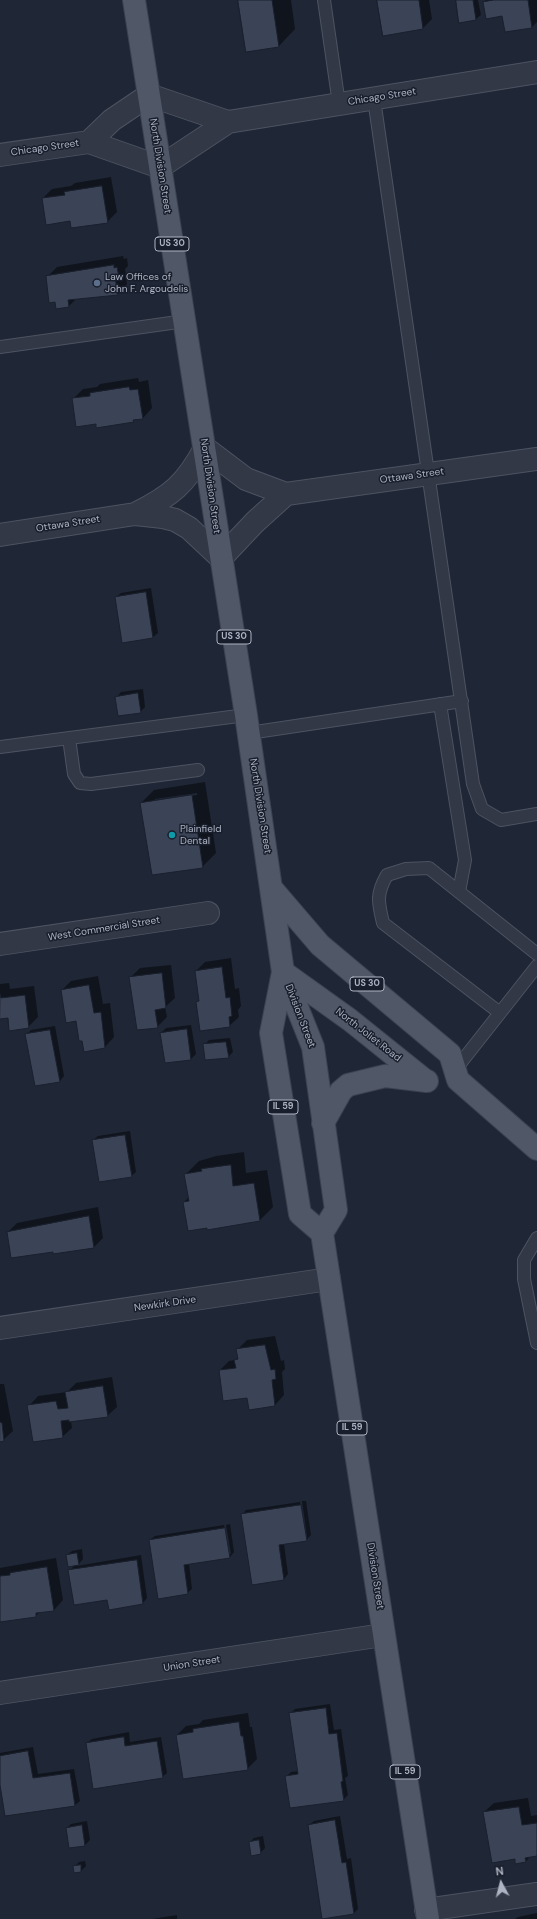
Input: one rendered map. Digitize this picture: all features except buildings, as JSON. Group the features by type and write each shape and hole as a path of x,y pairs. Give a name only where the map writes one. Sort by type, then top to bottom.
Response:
{"main road":[{"name":"North Division Street","path":"134,0 205,448 272,889 283,972"},
{"name":"US 30","path":"272,889 320,945 450,1054 457,1075 536,1147"},
{"name":"North Joliet Road","path":"283,972 350,1020 426,1081"},
{"name":"Division Street","path":"283,972 313,1048 336,1210 322,1234 427,1915"},
{"name":"Division Street","path":"283,972 271,1033 300,1214 322,1234"},
{"path":"323,1123 341,1091 348,1085 385,1076 426,1081 457,1075"}],"street":[{"name":"Chicago Street","path":"0,155 89,142 160,167 228,122 537,72"},
{"name":"Chicago Street","path":"89,142 112,120 149,95 228,122"},
{"name":"Ottawa Street","path":"0,535 135,514 158,503 181,484 194,470 205,448 246,480 286,494 537,459"},
{"path":"221,558 255,522 286,494"},
{"name":"Ottawa Street","path":"135,514 175,520 189,528 221,558"},
{"name":"West Commercial Street","path":"0,944 208,913"},
{"name":"Newkirk Drive","path":"0,1328 329,1280"},
{"name":"Union Street","path":"0,1693 383,1635"},
{"path":"427,1915 537,1894"}],"lane":[{"path":"324,0 339,104"},
{"path":"374,99 473,784 482,809 501,820 537,814"},
{"path":"0,347 185,321"},
{"path":"0,747 69,738 247,724 462,701"},
{"path":"440,704 465,860 460,892"},
{"path":"69,738 74,774 80,783 91,784 198,770"},
{"path":"500,1013 383,923 379,906 379,889 387,875 406,869 429,868 537,954"},
{"path":"457,1075 500,1013 537,966"},
{"path":"537,1238 524,1260 524,1279 537,1343"}],"place":[{"name":"Law Offices of John F. Argoudelis","path":"97,283"},
{"name":"Plainfield Dental","path":"172,835"}]}
